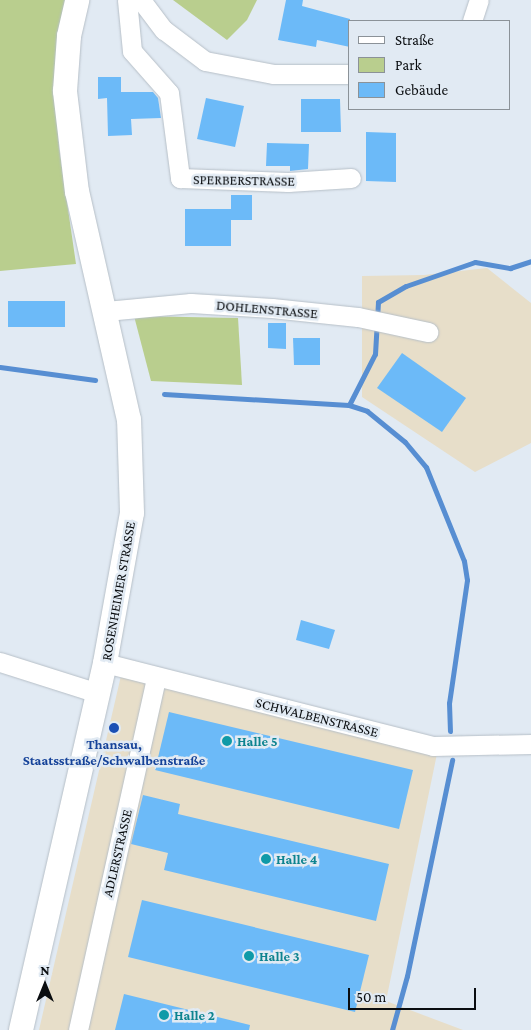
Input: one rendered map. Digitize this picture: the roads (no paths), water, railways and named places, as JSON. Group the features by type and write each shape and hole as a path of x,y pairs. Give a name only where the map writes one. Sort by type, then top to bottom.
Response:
{"main road":[{"name":"ROSENHEIMER STRASSE","path":"21,1030 105,663 126,557 132,474 129,420 106,311 77,192 65,91 69,36 77,0"}],"street":[{"name":"SPERBERSTRASSE","path":"127,0 132,51 169,92 180,178 288,182 351,178"},
{"path":"142,0 164,30 205,61 273,74 348,74"},
{"path":"472,20 479,0"},
{"name":"DOHLENSTRASSE","path":"106,311 191,303 358,317 428,332"},
{"path":"0,662 98,693"},
{"name":"SCHWALBENSTRASSE","path":"105,663 433,746 531,744"},
{"name":"ADLERSTRASSE","path":"78,1030 156,677"}],"waterway":[{"path":"349,405 375,354 378,302 406,286 475,262 510,268 531,261"},
{"path":"0,367 95,380"},
{"path":"164,394 349,405 367,411 405,442 426,467 464,561 467,580 449,703 450,731"},
{"path":"392,1030 407,976 452,760"}],"place":[{"name":"Thansau, Staatsstraße/Schwalbenstraße","path":"114,728"},
{"name":"Halle 5","path":"227,741"},
{"name":"Halle 4","path":"266,859"},
{"name":"Halle 3","path":"249,956"},
{"name":"Halle 2","path":"164,1015"}]}
